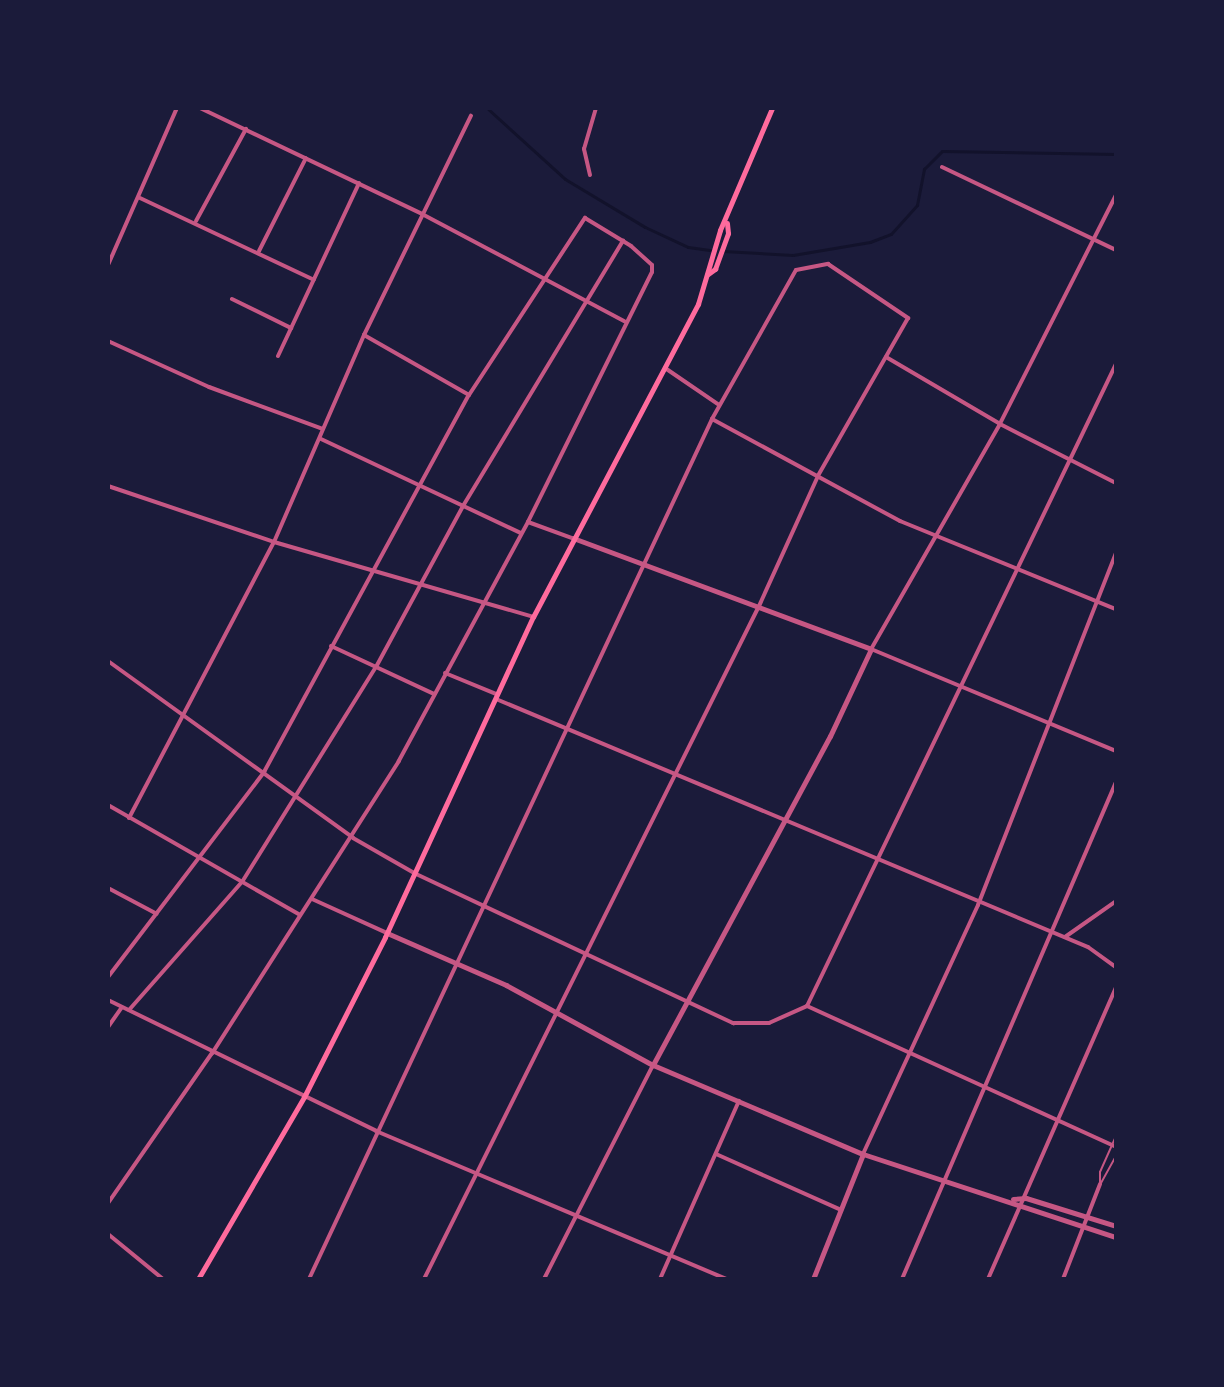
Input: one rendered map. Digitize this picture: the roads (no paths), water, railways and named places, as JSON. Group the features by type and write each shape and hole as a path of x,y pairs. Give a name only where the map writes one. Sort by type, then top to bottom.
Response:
{"main road":[{"path":"708,274 707,266 716,241 772,108"},
{"path":"198,1279 304,1097 387,933 495,696 572,538 665,368 708,274 715,269 724,244 726,222"}],"street":[{"path":"108,265 177,108"},
{"path":"200,108 422,214 545,283 586,300 624,321"},
{"path":"590,175 584,149 596,108"},
{"path":"129,818 274,542 364,335 471,116"},
{"path":"196,221 246,129"},
{"path":"259,251 306,158"},
{"path":"942,167 1116,250"},
{"path":"278,356 359,183"},
{"path":"544,1279 685,1002 784,820 871,649 1000,424 1116,195"},
{"path":"140,198 196,221 314,280"},
{"path":"108,977 202,859 264,772 469,395 585,218 623,241 652,265 652,272 624,321 528,522 353,838 212,1053 108,1203"},
{"path":"129,1010 242,882 376,667 463,506 623,241"},
{"path":"309,1279 456,962 569,730 712,419 796,270 828,264 907,316 818,476 758,608 424,1279"},
{"path":"232,299 291,328"},
{"path":"364,335 469,395"},
{"path":"108,341 209,387 323,429"},
{"path":"886,357 1000,424 1116,483"},
{"path":"108,661 353,838 414,873 685,1002 749,1027 807,1006 880,862 1067,459 1116,364"},
{"path":"665,368 720,405"},
{"path":"712,419 934,537 1116,609"},
{"path":"321,439 521,533"},
{"path":"108,493 110,486 274,542 485,600 533,617"},
{"path":"528,522 961,684 1116,751"},
{"path":"813,1279 863,1154 978,905 1047,720 1116,552"},
{"path":"331,646 434,694"},
{"path":"445,673 569,730 978,905 1065,937 1116,967"},
{"path":"902,1279 1049,931 1116,782"},
{"path":"109,807 301,915"},
{"path":"108,888 157,914"},
{"path":"312,899 556,1010 653,1065 863,1154 1012,1199 1116,1237"},
{"path":"1065,937 1116,901"},
{"path":"988,1279 1116,988"},
{"path":"108,1000 376,1131 726,1279"},
{"path":"807,1006 908,1056 1114,1146"},
{"path":"108,1027 122,1007"},
{"path":"660,1279 739,1101"},
{"path":"716,1154 839,1209"},
{"path":"1063,1279 1100,1184"},
{"path":"1012,1199 1026,1198 1116,1226"},
{"path":"108,1234 163,1279"}],"lane":[{"path":"1100,1184 1116,1136"},
{"path":"1100,1184 1116,1156"}],"waterway":[{"path":"487,108 565,179 645,227 688,247 715,251"},
{"path":"723,251 793,255 870,242 891,234 917,205 924,169 942,151 1116,154"}]}
